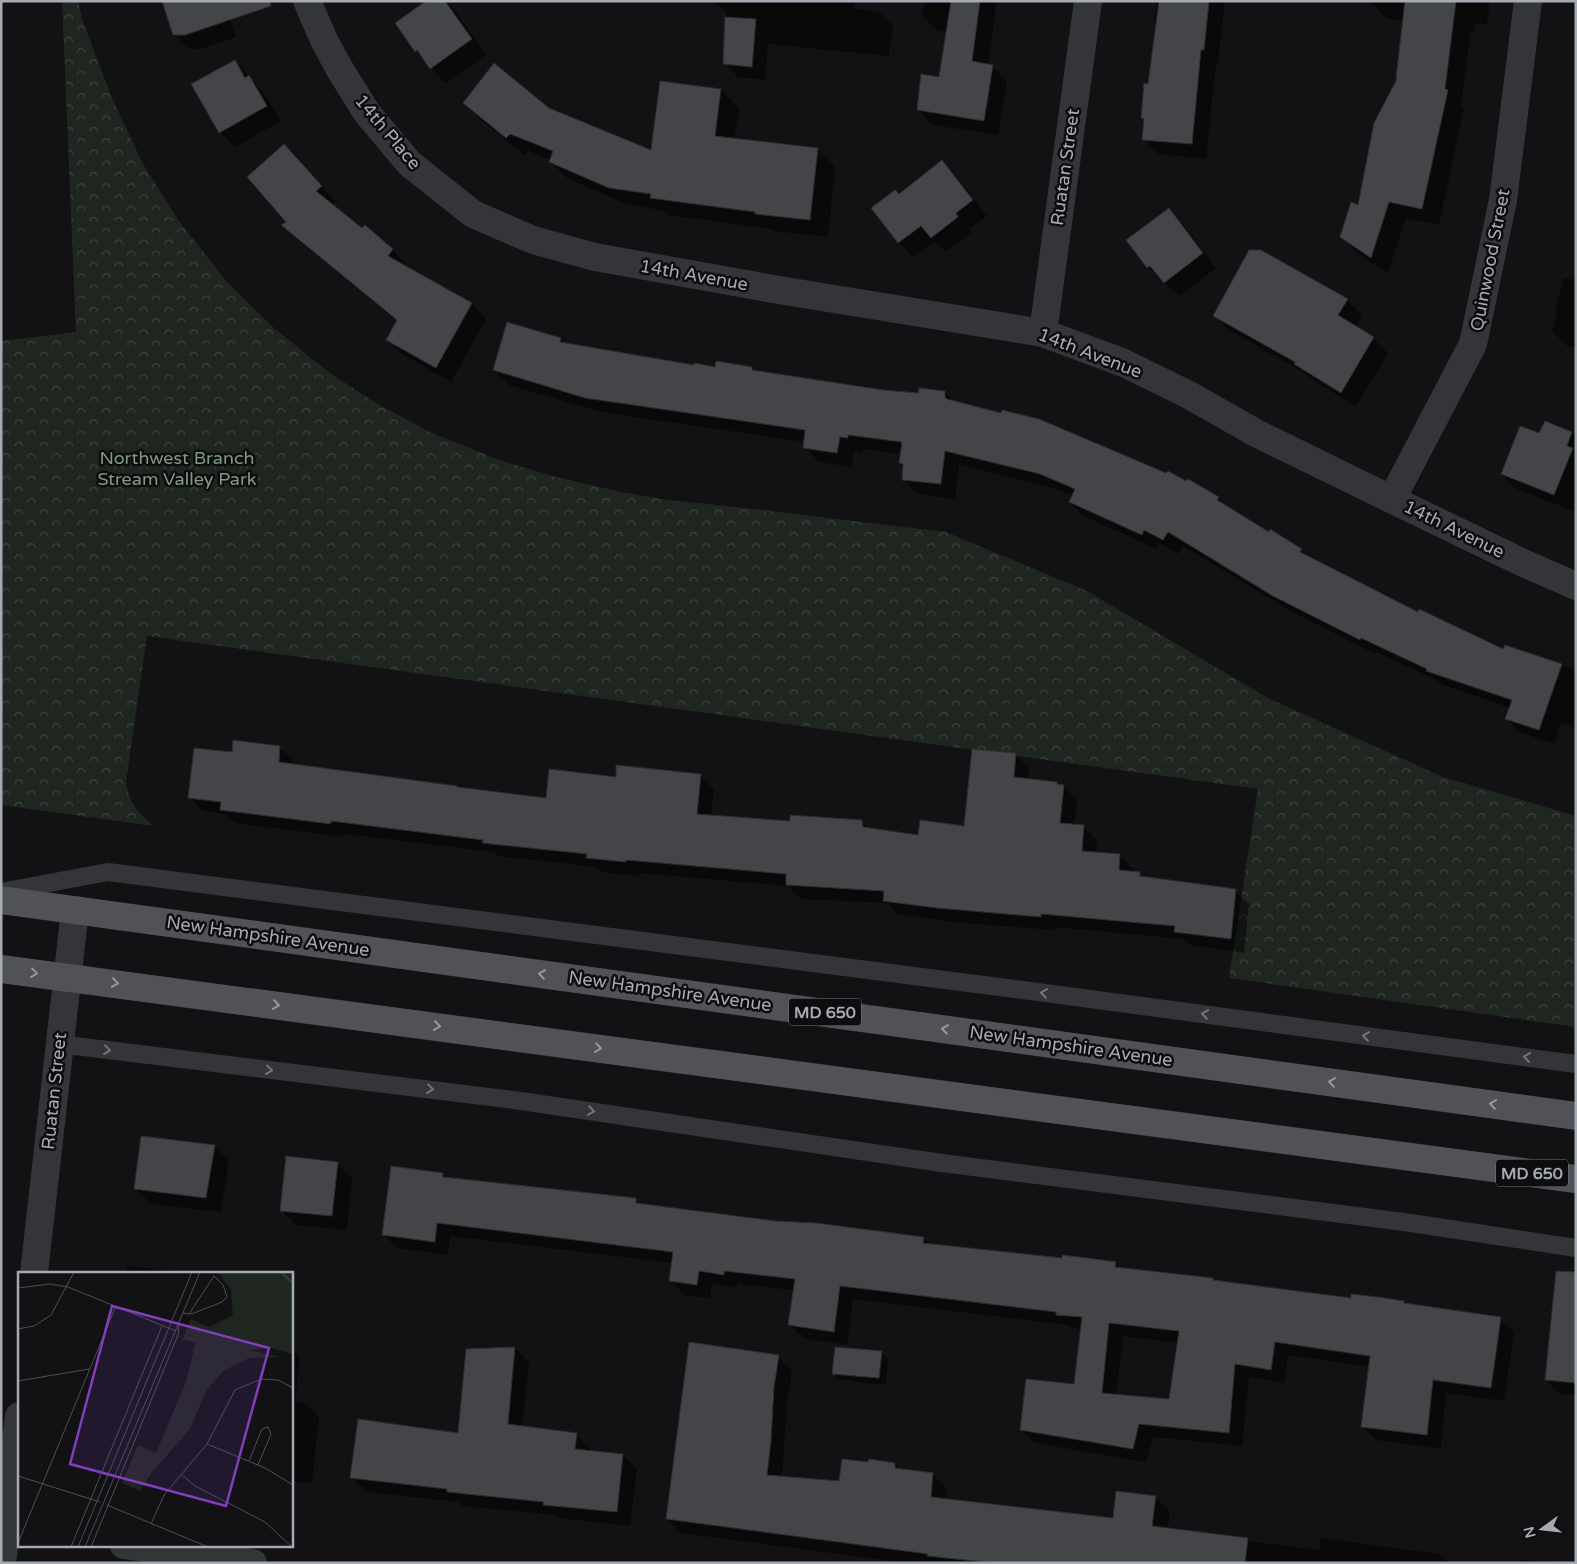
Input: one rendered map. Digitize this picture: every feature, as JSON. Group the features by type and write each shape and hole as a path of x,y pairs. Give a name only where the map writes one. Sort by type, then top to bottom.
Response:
{"main road":[{"name":"New Hampshire Avenue","path":"1,900 1576,1116"},
{"name":"MD 650","path":"1,969 1576,1179"}],"street":[{"name":"14th Place","path":"307,1 324,40 367,114 409,163 474,214 534,240"},
{"name":"Ruatan Street","path":"1043,332 1088,1"},
{"name":"Quinwood Street","path":"1392,499 1474,344 1503,200 1528,1"},
{"name":"14th Avenue","path":"534,240 604,259 779,290 1043,332 1124,363 1189,394 1256,433 1522,562 1576,586"},
{"name":"Ruatan Street","path":"34,1272 75,910"},
{"path":"2,1563 13,1530 18,1435"},
{"path":"131,1546 253,1563"}],"lane":[{"path":"1,892 108,872 1017,989 1576,1064"},
{"path":"59,1044 514,1100 942,1164 1404,1222 1576,1248"}],"green space":[{"name":"Northwest Branch Stream Valley Park","path":"62,1 78,1 83,22 112,98 143,164 179,221 227,282 275,329 327,371 374,402 432,433 499,460 556,477 621,492 667,500 946,532 1087,591 1268,698 1443,777 1576,816 1576,1027 1229,978 1258,789 147,636 126,782 135,807 154,826 1,805 1,341 76,332"}],"building":[{"path":"162,1 270,1 271,6 185,35 173,35"},
{"path":"426,1 445,1 472,39 430,69 417,50 415,52 395,23"},
{"path":"951,1 980,1 972,61 993,65 984,121 917,110 921,74 939,77"},
{"path":"1159,1 1209,1 1204,50 1201,50 1192,144 1142,140 1144,119 1141,118 1144,83 1148,84"},
{"path":"1405,1 1456,1 1445,89 1448,90 1422,209 1389,202 1371,258 1340,237 1351,202 1358,205 1374,123 1397,79"},
{"path":"725,17 756,19 752,67 723,64"},
{"path":"235,60 245,78 249,75 267,106 219,133 191,84"},
{"path":"494,63 549,108 651,150 660,81 721,89 715,136 818,148 810,220 755,214 755,212 650,198 651,194 609,188 549,162 553,151 510,134 506,138 463,103"},
{"path":"284,144 322,186 316,191 362,228 365,225 393,249 388,256 472,303 436,368 386,340 397,320 281,225 286,222 247,177"},
{"path":"942,160 973,200 956,213 958,217 931,238 921,226 898,243 871,208 895,190 899,194"},
{"path":"1169,208 1203,253 1164,283 1150,266 1147,268 1126,240"},
{"path":"1249,250 1261,250 1348,299 1338,315 1374,337 1341,393 1294,364 1295,362 1213,316"},
{"path":"507,322 561,338 560,342 694,365 694,363 715,367 716,361 752,367 752,370 883,390 918,393 919,388 945,391 947,399 1001,413 1002,410 1039,419 1166,473 1168,471 1186,481 1188,479 1219,497 1217,500 1269,532 1270,529 1302,549 1300,552 1418,612 1419,609 1503,649 1505,645 1562,664 1539,730 1505,719 1512,700 1426,671 1427,669 1361,638 1360,640 1273,596 1168,532 1163,540 1144,530 1142,535 1069,502 1075,489 1040,474 945,451 941,484 902,480 903,464 899,463 902,442 848,435 848,438 840,437 837,453 803,448 805,430 585,398 493,370"},
{"path":"1545,421 1572,432 1567,446 1573,448 1554,495 1501,474 1520,426 1539,433"},
{"path":"233,740 280,746 279,762 546,798 549,769 616,777 616,765 701,774 697,814 790,821 790,815 862,820 863,827 918,835 920,820 964,826 972,749 1016,753 1014,777 1057,782 1057,784 1064,785 1060,823 1084,825 1082,851 1120,854 1119,870 1140,872 1140,876 1236,889 1231,939 1174,932 1175,926 1041,914 1041,917 937,908 883,901 884,891 786,885 786,874 586,858 587,854 482,843 483,840 331,821 331,824 220,810 221,802 188,798 194,748 232,752"},
{"path":"141,1136 215,1145 206,1198 134,1189"},
{"path":"286,1156 338,1162 332,1216 280,1211"},
{"path":"391,1166 443,1173 443,1177 636,1198 636,1203 775,1221 816,1223 924,1237 923,1243 1062,1258 1062,1255 1095,1259 1116,1262 1115,1267 1213,1278 1213,1280 1351,1298 1351,1294 1378,1297 1404,1301 1404,1303 1501,1317 1491,1388 1433,1380 1427,1435 1361,1427 1370,1356 1275,1342 1271,1370 1235,1364 1229,1433 1139,1424 1133,1449 1020,1430 1026,1379 1074,1384 1082,1317 1056,1315 1056,1312 840,1286 834,1332 788,1325 795,1279 724,1271 724,1275 699,1271 697,1285 669,1281 673,1252 437,1223 435,1242 382,1235","holes":["1109,1323 1179,1331 1169,1399 1102,1393"]},
{"path":"1556,1271 1576,1272 1576,1383 1545,1380"},
{"path":"689,1342 779,1355 774,1387 767,1475 839,1481 842,1459 868,1462 869,1459 895,1463 895,1468 933,1473 931,1497 1113,1518 1116,1491 1156,1496 1152,1526 1248,1538 1245,1563 995,1563 927,1556 928,1554 666,1519"},
{"path":"515,1347 508,1424 577,1433 575,1449 623,1454 617,1512 543,1505 544,1502 447,1492 447,1489 350,1478 358,1419 458,1433 466,1349"},
{"path":"835,1347 882,1351 879,1378 832,1374"}]}
